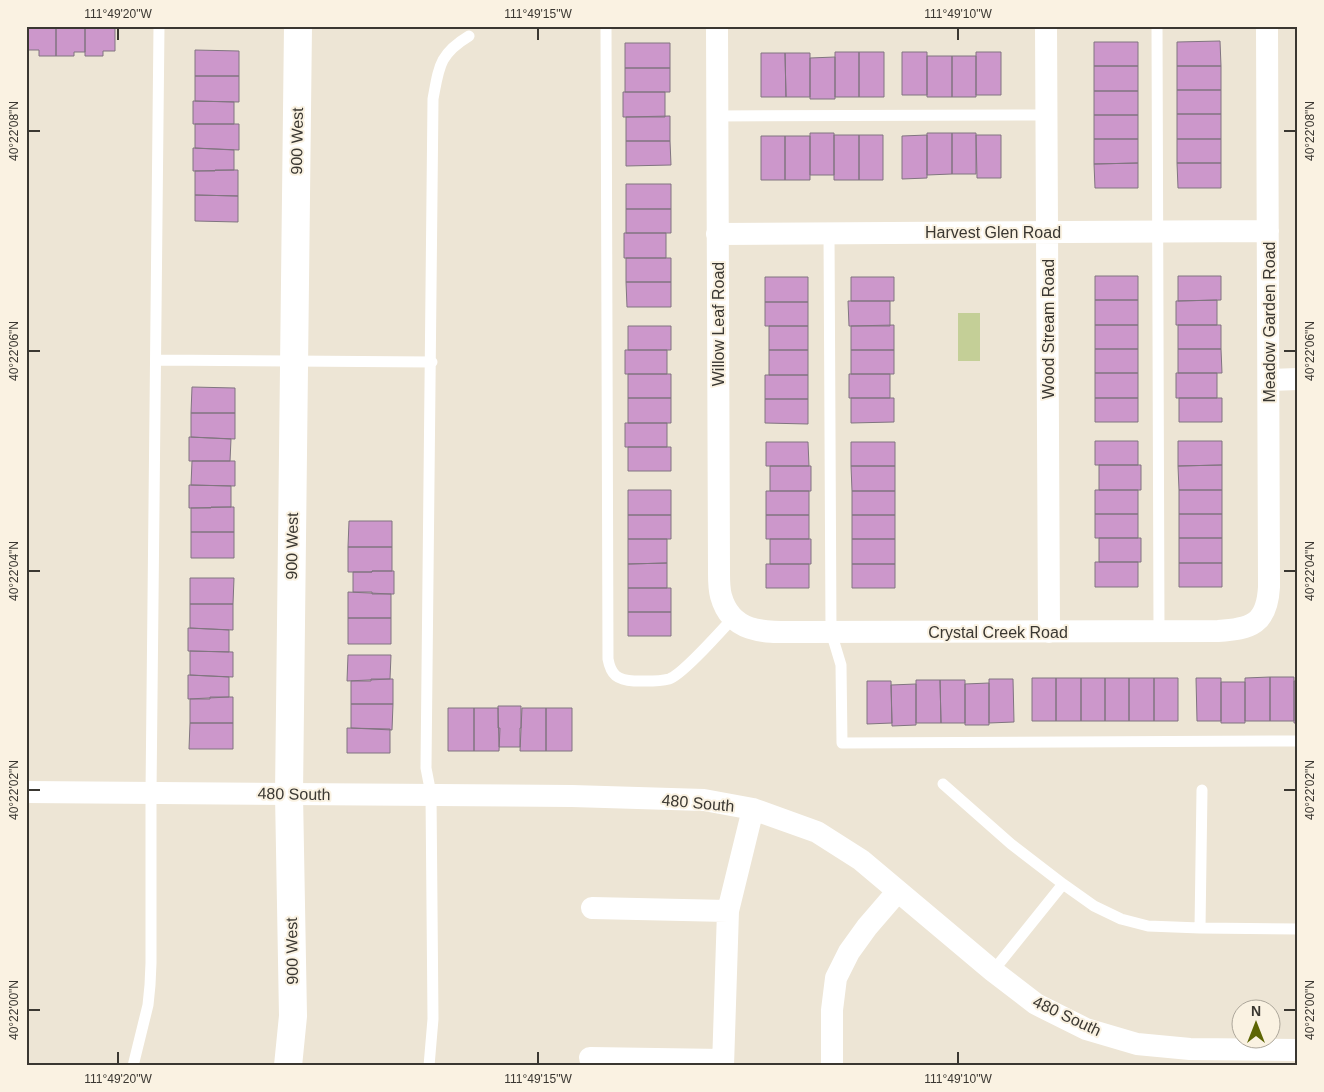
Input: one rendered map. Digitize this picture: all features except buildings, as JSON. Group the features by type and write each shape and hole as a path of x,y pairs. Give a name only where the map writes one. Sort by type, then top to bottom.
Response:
{"street":[{"name":"900 West","path":"288,1066 293,1016 289,794 298,26"},
{"name":"Willow Leaf Road","path":"717,26 719,573 721,595 726,608 733,618"},
{"name":"Wood Stream Road","path":"1046,26 1049,632"},
{"name":"Meadow Garden Road","path":"1262,615 1266,607 1269,587 1267,26"},
{"name":"Harvest Glen Road","path":"717,234 1268,232"},
{"path":"1269,380 1298,379"},
{"name":"Crystal Creek Road","path":"733,618 746,627 768,632 1159,632 1236,630 1246,628 1256,622 1262,615"},
{"name":"480 South","path":"26,792 572,796 704,800 753,809 817,832 861,860 993,971 1036,1004 1086,1029 1137,1044 1190,1049 1298,1050"},
{"path":"590,1058 723,1063 728,911 753,809"},
{"path":"832,1066 832,1010 836,978 849,952 867,927 898,891"},
{"path":"592,908 728,911"}],"lane":[{"path":"134,1066 148,1005 150,985 159,26"},
{"path":"606,26 608,659 610,670 616,676 631,681 662,680 674,677 733,618"},
{"path":"1157,26 1159,632"},
{"path":"429,1066 434,1020 431,794 426,768 434,99 440,68 445,56 469,36"},
{"path":"717,116 1047,115"},
{"path":"829,233 830,632 841,665 842,743 1298,741"},
{"path":"156,360 432,362"},
{"path":"943,784 1011,844 1062,884 1094,906 1121,919 1148,926 1298,929"},
{"path":"1200,928 1202,790"},
{"path":"993,971 1062,884"}],"green space":[{"path":"958,313 980,313 980,361 958,361"}]}
